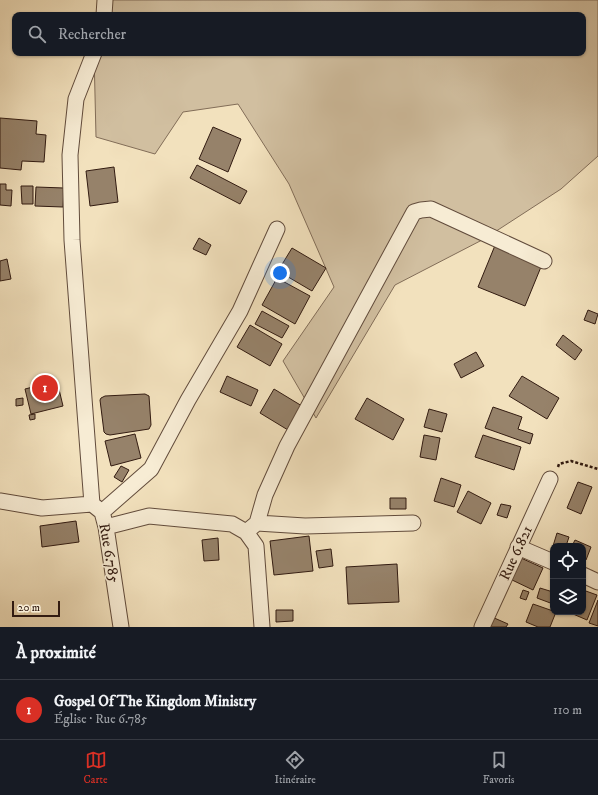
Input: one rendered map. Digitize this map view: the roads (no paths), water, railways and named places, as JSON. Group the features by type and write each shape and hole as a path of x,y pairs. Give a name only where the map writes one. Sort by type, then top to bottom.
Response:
{"street":[{"path":"104,12 105,0"},
{"path":"93,56 76,99 70,155 72,240 97,508"},
{"path":"262,627 256,546 252,527 288,446 414,212 431,209 544,261"},
{"path":"97,508 151,469 188,400 240,311 277,229"},
{"name":"Rue 6.821","path":"482,627 550,479"},
{"name":"Rue 6.785","path":"0,501 42,508 97,508 106,527 121,627"},
{"path":"106,527 149,516 252,527 413,523"},
{"path":"518,547 550,561"},
{"path":"586,576 598,582"}],"place":[{"name":"Gospel Of The Kingdom Ministry","path":"45,388"}]}
